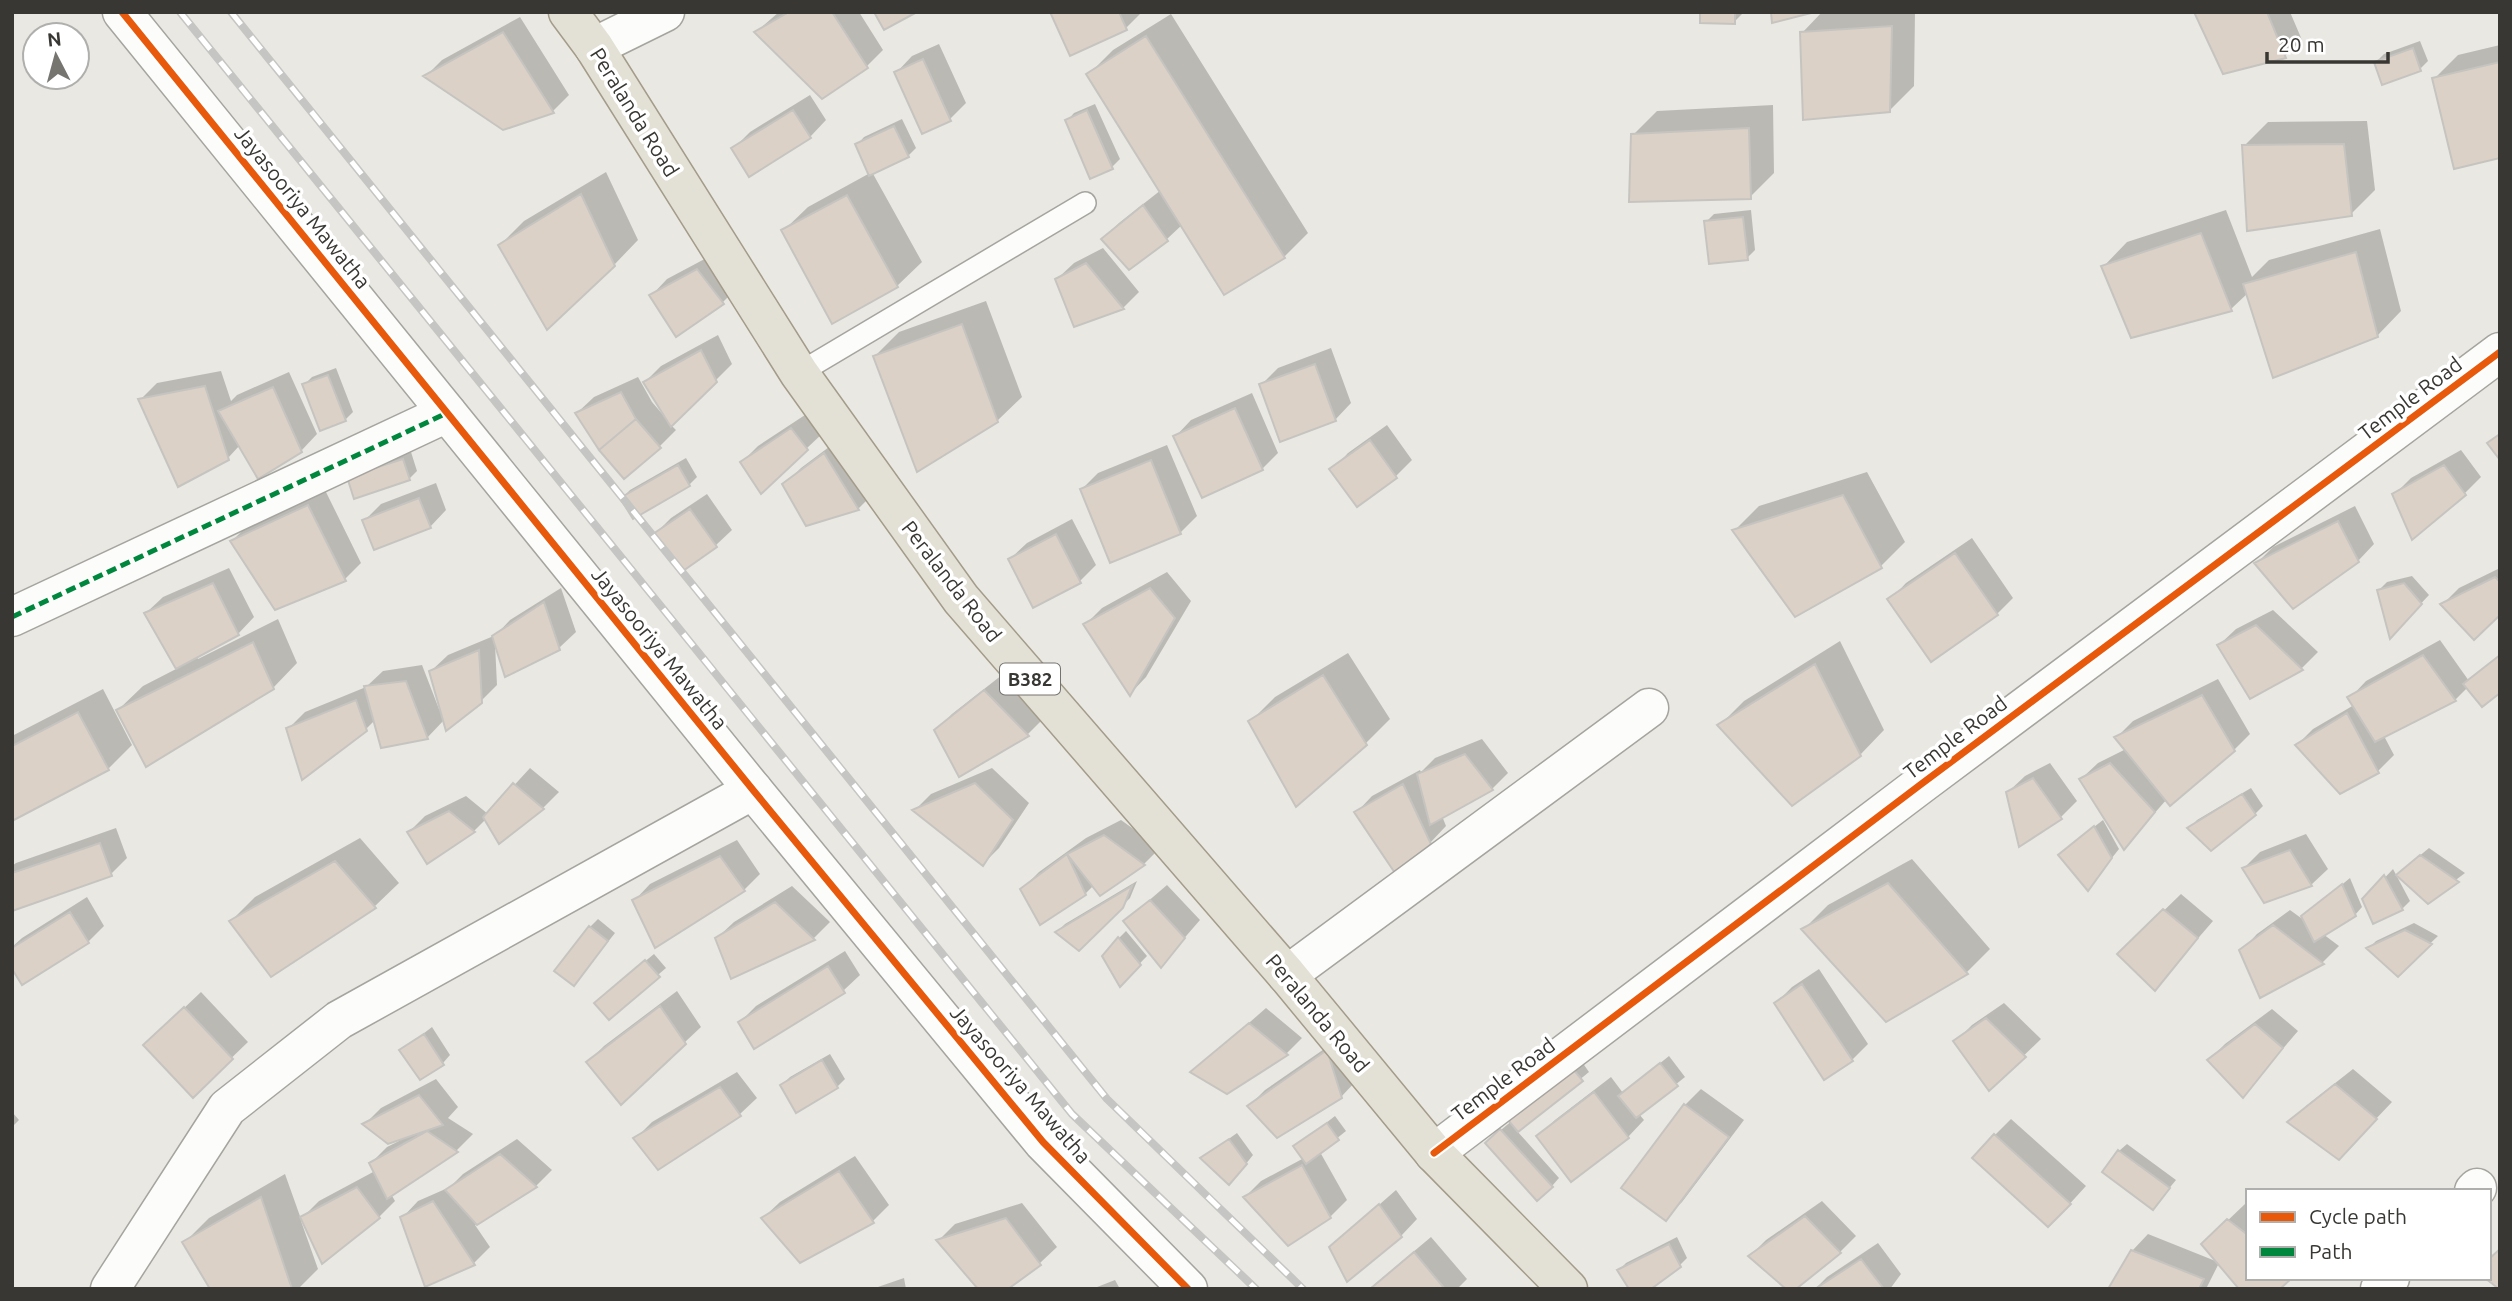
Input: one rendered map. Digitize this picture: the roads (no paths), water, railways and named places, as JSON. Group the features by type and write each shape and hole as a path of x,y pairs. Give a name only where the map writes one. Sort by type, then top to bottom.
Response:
{"main road":[{"name":"Peralanda Road","path":"568,12 594,47 799,373 961,600 1287,975 1434,1153 1568,1289"}],"street":[{"name":"Jayasooriya Mawatha","path":"122,12 753,790 1043,1142 1188,1289"},
{"path":"594,47 665,12"},
{"name":"Temple Road","path":"1434,1153 1920,785 2500,352"},
{"path":"12,617 447,413"},
{"path":"1287,975 1649,708"},
{"path":"110,1289 227,1108 338,1020 753,790"}],"lane":[{"path":"799,373 1085,203"}],"railway":[{"path":"180,12 1072,1114 1256,1289"},
{"path":"231,12 1107,1099 1303,1289"}]}
